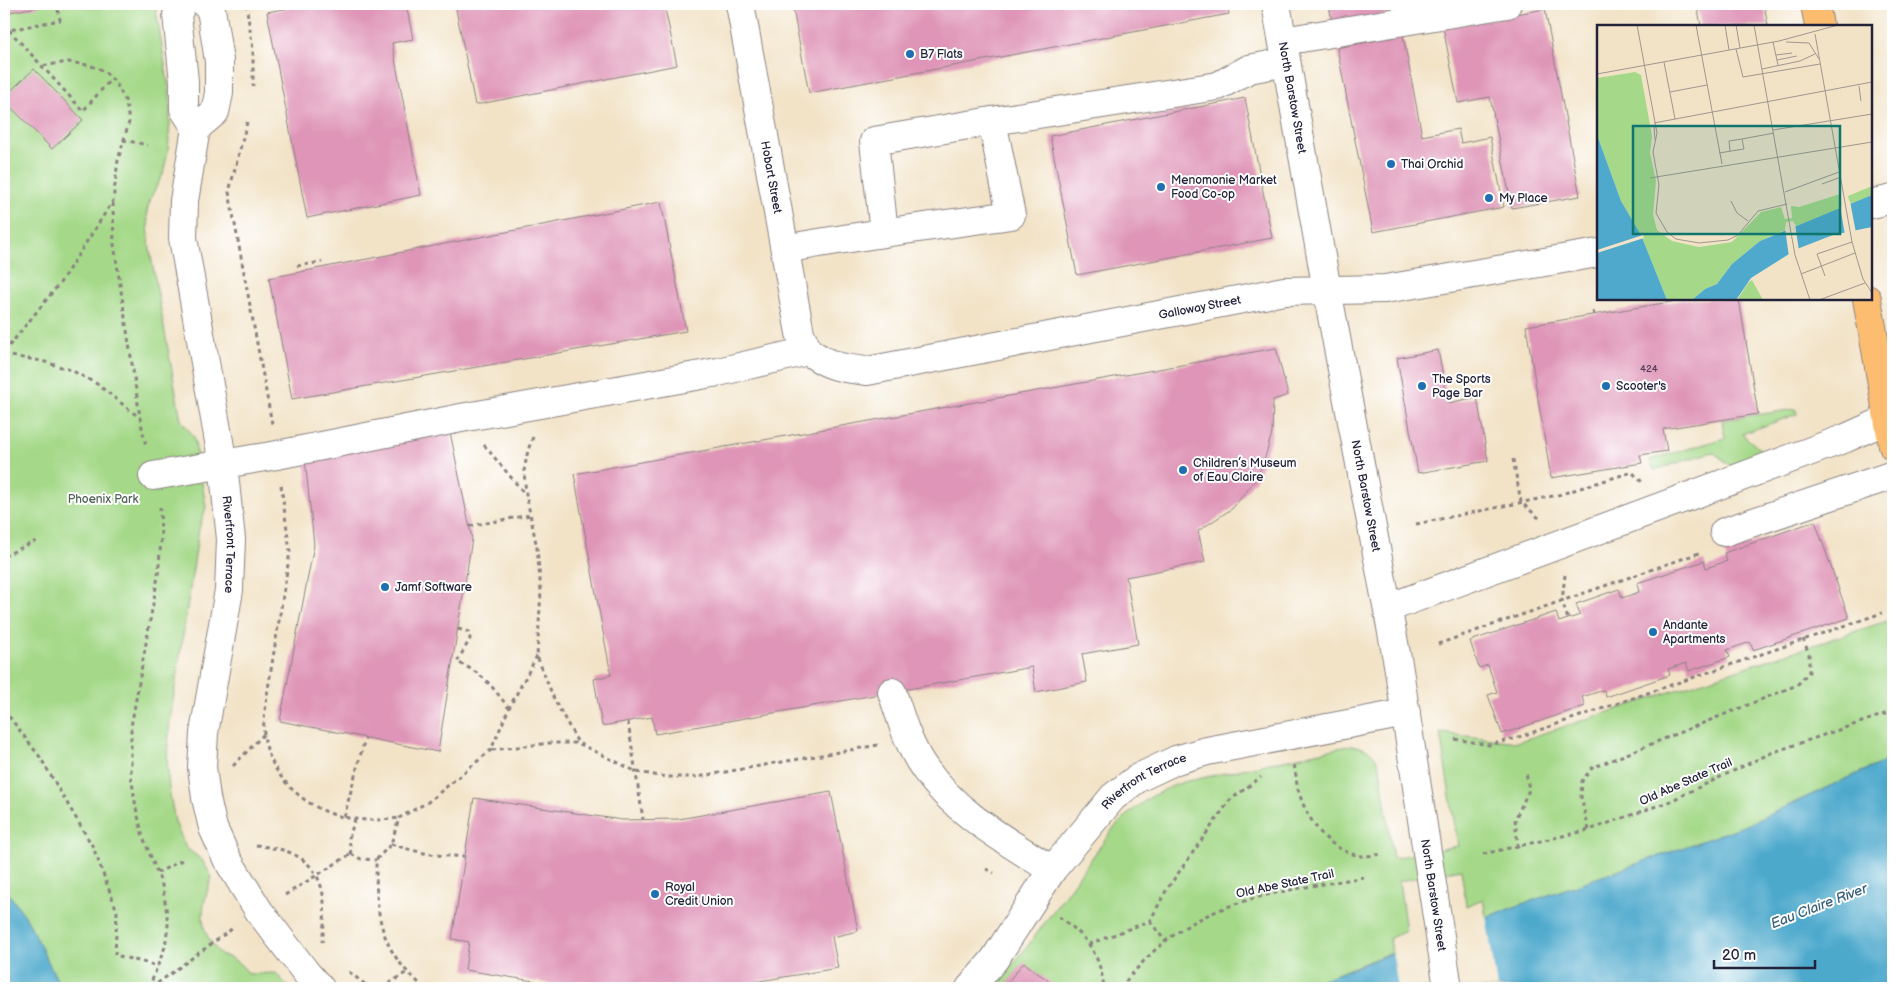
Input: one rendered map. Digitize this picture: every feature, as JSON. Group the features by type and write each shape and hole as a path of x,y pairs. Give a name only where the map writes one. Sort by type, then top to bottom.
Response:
{"main road":[{"path":"1815,4 1818,25"},
{"path":"1867,300 1893,446"}],"street":[{"path":"182,4 177,15 184,81 184,109 196,128 215,112 219,93 219,61 212,9 205,4"},
{"name":"Hobart Street","path":"740,4 800,333 808,351"},
{"name":"North Barstow Street","path":"1276,4 1327,290 1388,608 1448,988"},
{"path":"884,233 874,141 1218,86 1285,51 1507,4"},
{"path":"785,249 1011,215 992,121"},
{"name":"Riverfront Terrace","path":"196,128 184,201 183,238 224,464 231,539 229,590 204,733 202,767 206,798 214,828 228,859 259,911 320,988"},
{"path":"1872,204 1893,199"},
{"name":"Galloway Street","path":"808,351 821,361 838,368 867,371 1284,291 1385,289 1597,253"},
{"path":"153,476 546,402 718,372 808,351"},
{"path":"1388,608 1846,438 1888,419"},
{"path":"1716,541 1893,475"},
{"path":"892,692 908,740 924,769 951,801 990,831 1052,870"},
{"name":"Riverfront Terrace","path":"970,988 994,960 1052,870 1112,797 1138,778 1176,760 1208,751 1406,713"}],"path":[{"path":"4,31 60,20 57,4"},
{"path":"9,30 83,110 111,79"},
{"path":"41,66 68,62 88,65 103,70 126,102 128,122 118,160 113,201 114,244 140,418 162,511 161,540 154,603 131,727 131,775 136,808 143,837 157,873 166,907 168,925 165,947 150,988"},
{"path":"123,140 148,145"},
{"path":"113,201 60,283 4,354 42,361 72,370 97,384 140,418"},
{"path":"297,266 322,262"},
{"path":"425,988 407,972 388,945 379,922 376,900 376,860 391,844 398,818 428,802 491,750 536,656 541,591 537,548 526,494 524,471 528,450 546,402"},
{"path":"461,418 526,494"},
{"path":"1416,524 1558,495 1632,472 1667,504"},
{"path":"470,526 530,515"},
{"path":"4,556 36,541"},
{"path":"1438,644 1716,541"},
{"path":"1455,739 1489,745 1513,739 1882,613"},
{"path":"458,630 469,632 470,639 457,662 474,669 485,678 510,708"},
{"path":"1589,830 1581,797 1582,781 1592,768 1797,686 1808,672 1808,654 1803,639"},
{"path":"536,656 554,700 578,743"},
{"path":"4,710 40,757 93,847 117,911 115,955 158,966"},
{"name":"Old Abe State Trail","path":"1484,854 1589,830 1668,802 1771,753 1891,712"},
{"path":"628,722 644,819"},
{"path":"230,770 264,733"},
{"path":"1287,736 1298,786 1314,825 1330,842 1344,851 1362,856 1382,854"},
{"path":"344,817 365,738"},
{"path":"491,750 550,743 578,743 637,772 666,777 697,777 908,740"},
{"path":"1518,847 1515,819 1529,790 1526,772"},
{"path":"1089,944 1150,921 1167,890 1230,800 1261,777"},
{"path":"351,854 349,838 355,819"},
{"path":"252,838 256,846 286,851 299,857 310,866 322,884 326,901 322,944"},
{"path":"391,844 423,854 445,857 464,856"},
{"path":"150,988 259,911 351,854"},
{"path":"351,854 362,859 376,860"},
{"path":"157,873 182,860"},
{"name":"Old Abe State Trail","path":"1121,988 1146,959 1165,941 1194,922 1223,907 1254,898 1364,877"},
{"path":"1052,912 1076,928 1089,944 1102,973 1104,988"},
{"path":"1150,921 1165,941"},
{"path":"347,970 353,977 370,988"},
{"path":"382,988 407,972"}],"green space":[{"name":"Phoenix Park","path":"4,4 155,4 170,95 170,123 168,151 163,174 152,195 147,210 150,251 181,420 194,437 206,507 199,529 170,721 167,758 169,789 175,822 186,848 202,860 212,877 205,898 203,913 204,928 210,940 221,955 237,962 249,974 276,973 289,988 61,988 26,917 4,888"},
{"path":"1796,409 1797,414 1742,434 1769,457 1735,469 1713,452 1654,470 1650,460 1725,438 1722,420"},
{"path":"1890,620 1893,637 1893,758 1747,825 1486,917 1483,899 1466,906 1461,869 1399,881 1406,931 1390,938 1392,952 1301,988 993,988 1027,947 1113,829 1145,801 1163,790 1184,782 1352,745 1370,752 1376,758 1380,768 1393,858 1458,846 1440,733 1517,742"}],"water":[{"name":"Eau Claire River","path":"1893,758 1893,988 1301,988 1486,917 1747,825"},
{"path":"4,888 26,917 61,988 4,988"}],"pier":[{"path":"1486,915 1497,988 1398,988 1392,950"}],"building":[{"path":"4,4 38,4 38,7 4,13"},
{"path":"312,4 406,4 413,39 392,43 421,195 307,218 267,12"},
{"path":"455,4 664,4 677,65 475,105"},
{"name":"B7 Flats","path":"792,4 1227,4 1229,14 809,93"},
{"path":"1329,4 1400,4 1401,12 1332,23"},
{"path":"1697,4 1764,4 1768,25 1701,25"},
{"path":"1545,9 1580,196 1512,208 1490,97 1458,103 1443,27"},
{"path":"1403,35 1422,136 1458,129 1461,143 1490,137 1504,207 1373,232 1337,48"},
{"path":"34,69 83,120 52,149 4,100 4,97"},
{"name":"Menomonie Market Food Co-op","path":"1245,98 1272,238 1077,275 1050,136"},
{"path":"661,202 686,331 292,399 269,278"},
{"path":"1682,300 1739,300 1758,414 1663,429 1667,451 1640,455 1642,463 1551,478 1526,326"},
{"path":"1276,348 1288,395 1273,400 1272,433 1264,461 1256,479 1233,508 1198,531 1205,562 1126,577 1138,644 1082,654 1087,682 1036,692 1032,667 655,734 652,717 602,726 594,679 611,675 574,474"},
{"path":"1438,350 1448,403 1477,397 1488,461 1418,473 1397,358"},
{"name":"Jamf Software","path":"450,432 472,539 438,752 280,721 314,545 305,459"},
{"name":"Andante Apartments","path":"1815,521 1849,618 1753,650 1750,642 1727,650 1730,657 1689,671 1686,663 1668,669 1670,675 1606,697 1604,690 1582,697 1585,706 1502,734 1488,695 1497,692 1488,665 1479,668 1470,641 1556,612 1559,622 1580,615 1576,604 1619,589 1622,598 1639,592 1637,583 1704,561 1706,568 1727,561 1724,553"},
{"name":"Royal Credit Union","path":"831,792 858,931 832,937 838,968 718,988 577,988 465,970 469,942 452,939 474,798 622,820 679,819"},
{"path":"1024,962 1027,965 1058,988 1003,988"}],"place":[{"name":"B7 Flats","path":"910,54"},
{"name":"Thai Orchid","path":"1391,164"},
{"name":"Menomonie Market Food Co-op","path":"1161,187"},
{"name":"My Place","path":"1489,198"},
{"name":"The Sports Page Bar","path":"1422,386"},
{"name":"Scooter's","path":"1606,386"},
{"name":"Children’s Museum of Eau Claire","path":"1183,470"},
{"name":"Jamf Software","path":"385,587"},
{"name":"Andante Apartments","path":"1653,632"},
{"name":"Royal Credit Union","path":"655,894"}]}
